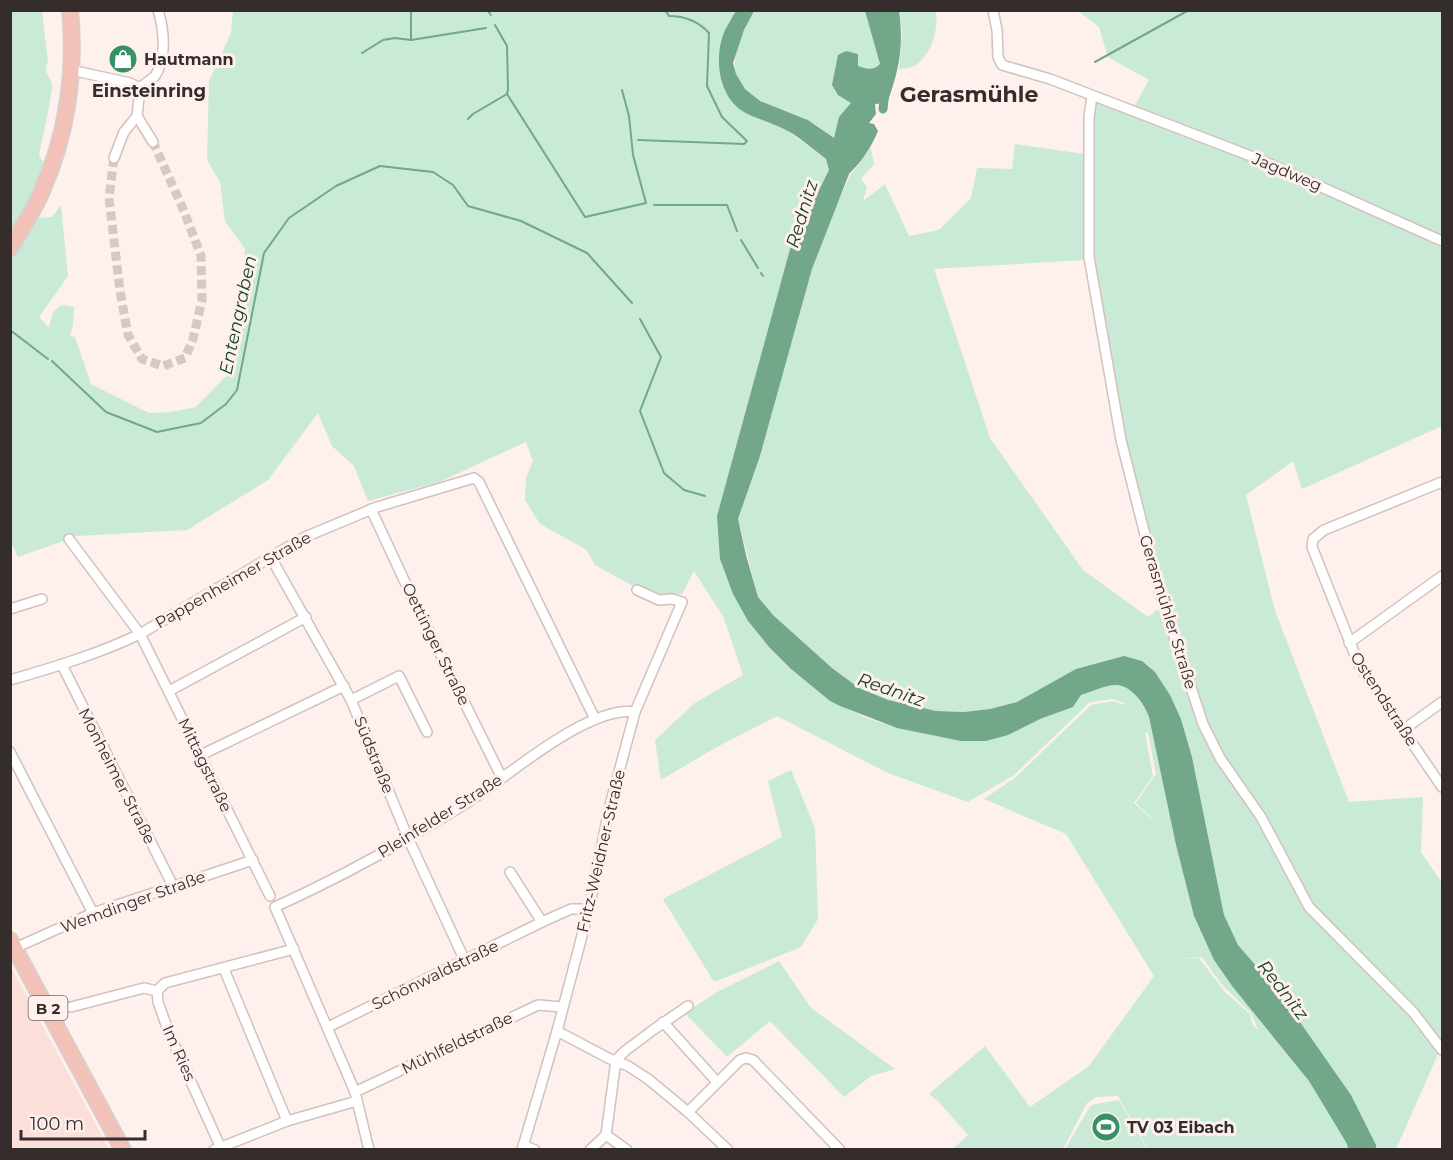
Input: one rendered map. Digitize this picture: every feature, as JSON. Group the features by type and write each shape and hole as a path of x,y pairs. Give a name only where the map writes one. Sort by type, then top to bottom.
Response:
{"main road":[{"path":"10,248 36,204 52,163 66,110 71,70 70,10"},
{"name":"B 2","path":"13,944 123,1149"}],"street":[{"path":"114,158 124,132 137,117 140,88 154,76 161,57 163,36 158,10"},
{"name":"Jagdweg","path":"993,10 997,30 998,57 1002,65 1050,79 1272,164 1443,241"},
{"path":"71,70 130,83 140,88"},
{"name":"Gerasmühler Straße","path":"1092,96 1089,117 1089,257 1119,429 1159,590 1203,724 1220,758 1261,817 1309,907 1413,1012 1443,1050"},
{"path":"137,117 153,142"},
{"name":"Pappenheimer Straße","path":"10,680 62,665 140,634 305,537 371,509 474,478 479,482 595,719"},
{"name":"Ostendstraße","path":"1443,482 1324,530 1313,539 1313,553 1349,643 1365,674 1443,787"},
{"name":"Oettinger Straße","path":"371,509 502,778"},
{"name":"Mittagstraße","path":"69,539 140,634 270,896"},
{"name":"Südstraße","path":"270,556 351,700 408,838 465,961"},
{"path":"1349,643 1443,576"},
{"name":"Fritz-Weidner-Straße","path":"522,1147 557,1031 589,909 610,805 635,712 682,602 672,599 659,600 637,590"},
{"path":"10,609 42,599"},
{"path":"169,691 306,617"},
{"name":"Monheimer Straße","path":"62,665 173,886"},
{"path":"351,700 399,676 428,732"},
{"path":"201,755 344,686"},
{"path":"1403,730 1443,702"},
{"name":"Pleinfelder Straße","path":"294,949 275,907 343,876 408,838 480,795 533,755 595,719 625,711 635,712"},
{"path":"10,752 93,914"},
{"name":"Wemdinger Straße","path":"13,944 173,886 253,860"},
{"path":"510,872 542,922"},
{"name":"Schönwaldstraße","path":"328,1028 542,922 571,909 589,909"},
{"path":"71,1007 144,988 157,992 165,983 294,949 356,1096 369,1149"},
{"path":"224,969 287,1120"},
{"name":"Im Ries","path":"157,992 158,1002 169,1033 217,1148"},
{"name":"Mühlfeldstraße","path":"217,1148 356,1096 538,1005 562,1007"},
{"path":"591,1149 606,1135 616,1060 663,1022 688,1006"},
{"path":"663,1022 717,1082"},
{"path":"557,1031 628,1066 648,1079 728,1149"},
{"path":"688,1112 740,1060 746,1058 753,1060 840,1149"},
{"path":"606,1135 627,1149"},
{"path":"522,1147 535,1149"}],"shaded area":[{"path":"865,10 880,64 870,69 858,66 838,95 852,103 835,139 803,117 761,102 739,83 735,72 737,48 754,11"},
{"path":"11,11 42,11 48,62 46,71 52,84 39,156 46,165 25,219 52,217 61,205 68,276 39,317 49,327 53,312 61,305 74,307 70,336 75,337 91,384 149,413 196,407 227,375 238,335 245,249 225,221 220,182 207,160 209,81 231,33 233,11 736,11 723,35 725,91 737,107 785,129 821,155 826,159 829,171 790,249 717,516 748,621 769,647 830,701 867,718 897,728 1040,719 1073,707 1081,695 1104,687 1123,686 1133,692 1149,717 1176,845 1194,916 1214,960 1232,986 1309,1081 1348,1149 1148,1149 1118,1096 1096,1097 1087,1103 1063,1149 953,1149 968,1135 929,1094 985,1046 1030,1107 1089,1066 1154,976 1066,834 984,799 1016,777 1091,705 1114,701 1124,705 1124,703 1113,699 1090,702 1014,775 968,802 888,773 777,716 715,748 661,780 655,740 695,703 743,675 724,618 694,571 682,594 650,595 595,565 587,550 540,524 525,500 526,478 533,461 526,442 439,482 368,501 354,466 332,446 318,413 268,480 187,530 77,536 18,557 11,542","holes":["1148,732 1156,774 1136,803 1162,828 1134,803 1153,776 1145,733","1202,957 1222,985 1251,1013 1258,1030 1253,1026 1250,1014 1225,992 1199,958 1171,959"]},
{"path":"736,11 754,11 744,30 733,63 736,74 745,89 760,101 808,120 834,138 839,117 851,103 838,95 832,85 838,55 846,51 858,54 858,66 864,68 872,68 880,64 865,11 899,11 901,35 895,80 887,103 875,104 876,114 869,123 874,124 878,131 866,154 849,174 812,269 760,456 738,519 758,597 773,615 832,668 859,688 888,700 936,711 964,712 990,709 1017,702 1076,669 1124,656 1142,661 1155,672 1170,695 1181,719 1192,757 1224,915 1238,945 1279,992 1351,1095 1376,1149 1348,1149 1309,1081 1232,986 1214,960 1194,916 1176,845 1149,717 1133,692 1123,686 1104,687 1081,695 1073,707 1040,719 1008,735 986,741 961,741 897,728 830,701 790,668 748,621 733,594 720,559 717,516 790,249 829,170 826,159 794,134 738,108 726,93 720,74 719,54 723,35"},
{"path":"899,11 936,11 936,18 935,33 927,53 915,65 899,70 902,30"},
{"path":"1078,11 1442,11 1442,242 1417,236 1442,248 1442,426 1302,489 1293,461 1246,495 1275,611 1349,802 1423,797 1421,852 1442,883 1442,1055 1439,1052 1396,1149 1376,1149 1351,1095 1279,992 1238,945 1224,915 1192,757 1181,719 1170,695 1155,672 1042,690 1017,702 990,709 964,712 936,711 888,700 859,688 832,668 773,615 758,597 738,519 760,456 812,269 831,216 851,174 871,148 874,164 861,179 867,187 863,201 885,184 909,236 939,230 971,198 977,168 1012,169 1015,144 1084,154 1094,97 1133,109 1149,80 1108,57 1099,27","holes":["1085,260 1123,435 1166,603 1148,617 1083,570 990,438 934,269"]},
{"path":"791,770 815,828 818,919 801,947 714,982 663,899 782,837 768,781"},
{"path":"779,961 811,1008 895,1069 871,1076 844,1097 770,1021 727,1057 685,1013 719,991"},
{"path":"11,967 109,1149 11,1149"},
{"name":"TV 03 Eibach","path":"1119,1100 1147,1149 1065,1149 1091,1105"}],"waterway":[{"path":"411,10 411,40"},
{"path":"487,10 491,15"},
{"path":"638,140 744,144 747,141 722,117 707,86 709,33 691,20 669,16 665,10"},
{"path":"1095,62 1189,10"},
{"path":"495,25 507,46 507,94 585,217 646,203 633,155 629,116 622,90"},
{"path":"362,53 383,40 395,38 411,40 486,28"},
{"path":"883,109 885,92"},
{"path":"468,119 507,94"},
{"name":"Entengraben","path":"52,361 106,412 157,432 201,423 226,404 237,390 264,253 289,218 336,186 380,166 433,172 453,185 468,206 521,221 587,253 632,303"},
{"path":"654,205 727,205 737,231"},
{"path":"741,240 758,268"},
{"name":"Entengraben","path":"640,319 661,357 640,411 664,473 684,490 705,496"},
{"name":"Entengraben","path":"10,330 48,359"}],"tunnel":[{"path":"114,158 109,198 120,291 128,335 142,359 163,366 185,358 193,339 202,300 201,256 153,142"}],"place":[{"name":"Hautmann","path":"123,59"},
{"name":"TV 03 Eibach","path":"1106,1127"}],"district":[{"name":"Einsteinring","path":"149,91"},
{"name":"Gerasmühle","path":"969,94"}],"water label":[{"name":"Rednitz","path":"802,214"},
{"name":"Rednitz","path":"891,690"},
{"name":"Rednitz","path":"1283,990"}]}
